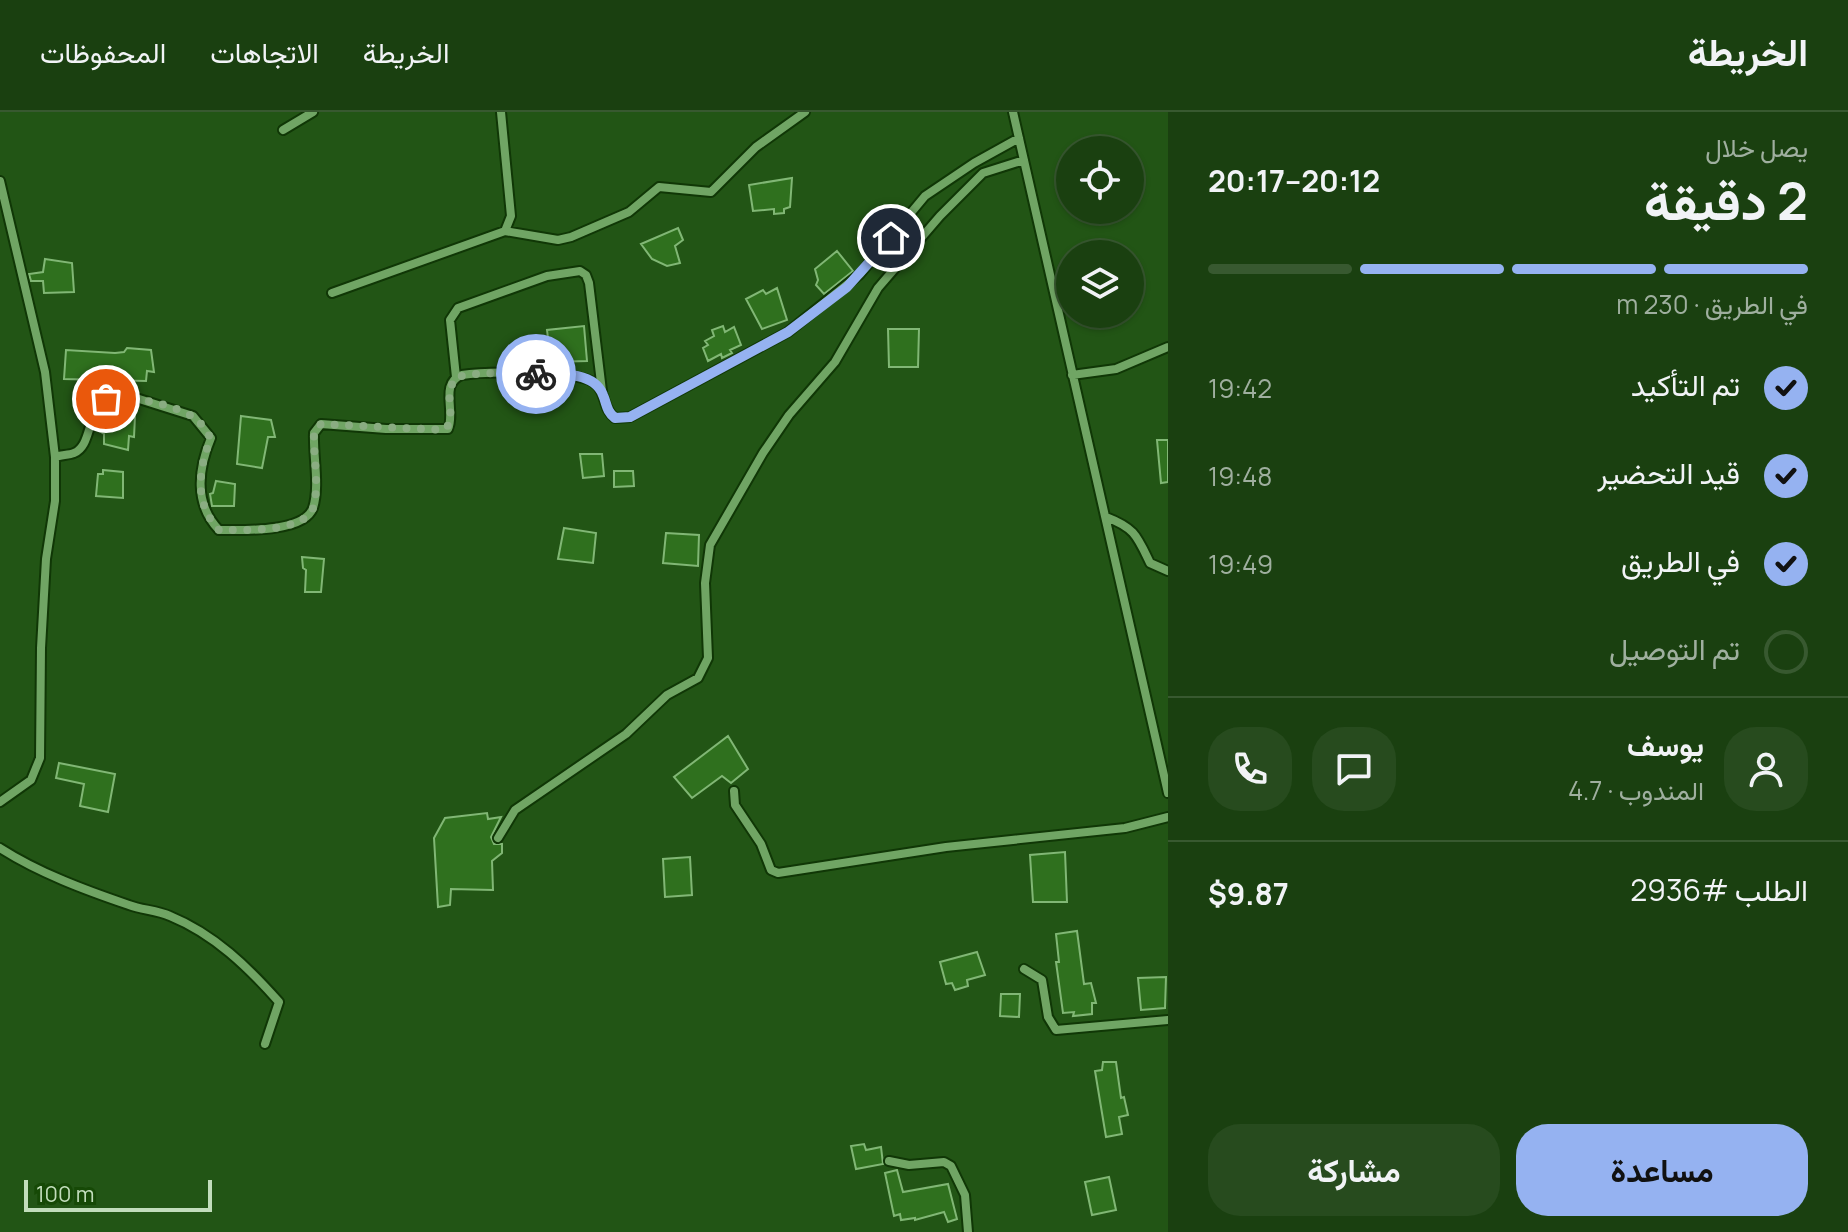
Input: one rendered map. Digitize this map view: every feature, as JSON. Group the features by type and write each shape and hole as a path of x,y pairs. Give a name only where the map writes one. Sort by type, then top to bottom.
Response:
{"street":[{"path":"283,130 313,112"},
{"path":"501,112 511,216 505,231"},
{"path":"332,293 505,231 563,239 629,212 659,187 711,192 756,147 805,112"},
{"path":"1013,112 1168,793"},
{"path":"55,457 76,452 85,443 93,412 106,399 136,398 193,416 211,438 205,452 199,491 208,519 219,530 254,530 290,525 306,517 314,504 314,433 317,427 327,423 386,429 448,429 451,422 449,390 456,377 450,320 458,308 547,276 580,271 589,283 602,392 610,414 615,418 630,417 767,345 860,274 925,196 1019,138"},
{"path":"498,838 515,810 626,734 667,695 698,678 708,658 705,583 710,545 763,453 789,415 835,362 855,324 897,264 983,173 1024,160"},
{"path":"0,181 45,372 55,457 55,501 46,559 41,648 40,758 31,780 0,802"},
{"path":"1072,375 1116,369 1168,347"},
{"path":"456,377 482,373 570,375 594,382 602,392"},
{"path":"1106,517 1129,528 1142,543 1150,563 1168,571"},
{"path":"734,791 735,805 761,844 771,870 778,873 946,847 1125,828 1168,817"},
{"path":"0,848 69,882 132,906 169,915 234,954 279,1002 265,1044"},
{"path":"1024,969 1042,980 1048,1017 1056,1030 1168,1020"},
{"path":"889,1161 909,1165 944,1162 951,1166 965,1195 968,1232"}],"building":[{"path":"792,178 790,207 784,209 784,213 774,214 774,209 753,211 749,185"},
{"path":"678,228 683,240 675,246 680,263 667,266 652,259 641,244"},
{"path":"837,251 853,271 824,294 816,285 815,269"},
{"path":"45,259 72,263 74,292 44,293 43,281 31,281 29,274 43,272"},
{"path":"777,288 787,320 762,329 746,299 763,290 766,294"},
{"path":"584,326 587,361 551,362 547,330"},
{"path":"723,326 725,332 734,327 741,345 722,358 721,354 708,361 703,348 708,345 705,341 714,336 712,330"},
{"path":"888,329 919,329 918,367 889,367"},
{"path":"127,348 151,350 154,372 147,371 146,381 64,379 66,350 115,353 124,352"},
{"path":"109,414 135,416 134,437 129,436 128,450 104,444 104,434 96,429 98,425 108,425"},
{"path":"241,416 271,420 275,437 268,437 262,468 237,464"},
{"path":"1157,440 1168,440 1168,482 1161,483"},
{"path":"580,454 602,454 604,476 583,478"},
{"path":"103,470 123,472 123,498 96,496 98,474 103,474"},
{"path":"614,471 633,471 634,486 614,487"},
{"path":"216,481 235,484 234,506 212,506 210,494"},
{"path":"564,528 596,533 593,563 558,559"},
{"path":"666,533 699,535 698,566 663,563"},
{"path":"302,557 324,559 321,592 305,592 306,570"},
{"path":"728,736 748,769 731,783 722,776 692,798 674,777"},
{"path":"59,763 115,774 108,812 80,806 84,784 56,778"},
{"path":"487,813 488,819 501,817 491,837 494,844 502,844 502,853 492,861 493,890 451,889 450,905 438,907 434,838 445,818"},
{"path":"1065,852 1067,902 1033,902 1030,855"},
{"path":"690,857 692,895 665,897 663,859"},
{"path":"1077,931 1084,984 1091,983 1096,1003 1092,1003 1092,1014 1073,1016 1074,1012 1063,1013 1056,962 1059,962 1056,934"},
{"path":"977,952 985,975 967,980 968,986 955,990 952,983 946,984 940,962"},
{"path":"1166,977 1165,1008 1141,1010 1138,978"},
{"path":"1001,994 1020,994 1019,1017 1000,1016"},
{"path":"1103,1062 1116,1062 1121,1098 1124,1097 1128,1115 1119,1117 1122,1134 1106,1137 1095,1071 1102,1070"},
{"path":"864,1144 866,1150 881,1147 883,1164 856,1169 851,1146"},
{"path":"897,1170 903,1192 948,1184 957,1219 948,1222 944,1212 915,1220 901,1220 900,1214 894,1216 885,1173"},
{"path":"1109,1177 1116,1210 1092,1215 1085,1182"}],"way so far":[{"path":"106,399 136,398 193,416 211,438 205,452 199,491 208,519 219,530 254,530 300,523 311,512 315,494 314,433 321,424 444,430 451,422 449,390 456,377 471,373 536,374"}],"route":[{"path":"536,374 588,379 602,392 610,414 615,418 630,417 788,332 847,287 891,238"}]}
